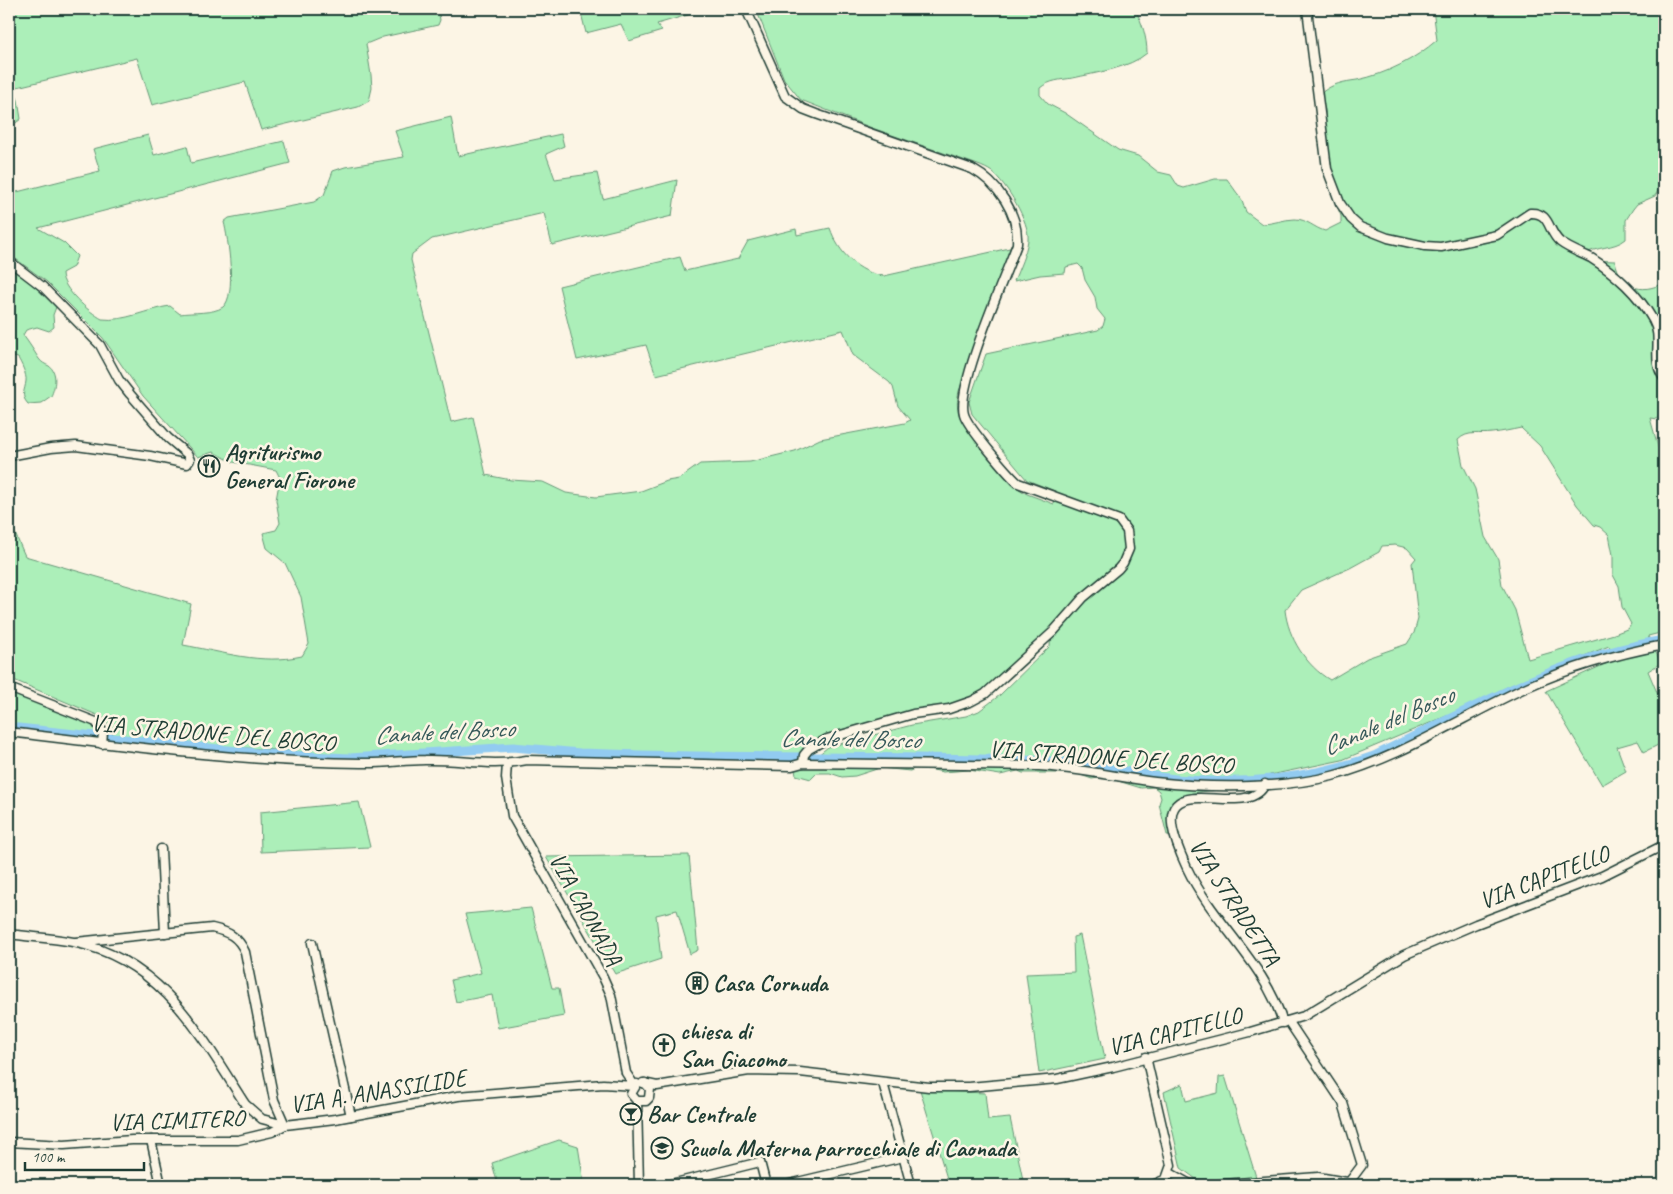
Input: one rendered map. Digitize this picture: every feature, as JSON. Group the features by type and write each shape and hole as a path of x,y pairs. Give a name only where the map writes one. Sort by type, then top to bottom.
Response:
{"street":[{"path":"746,9 780,88 793,103 816,114 972,169 984,176 999,191 1017,225 1017,244 968,379 962,402 966,421 1018,483 1026,488 1058,496 1113,517 1124,524 1129,550 1123,563 1083,598 1053,632 985,694 961,706 912,714 827,739 816,744 804,760"},
{"path":"1307,9 1327,169 1340,203 1351,219 1360,227 1388,238 1425,246 1441,247 1497,235 1530,214 1543,216 1549,222 1556,239 1614,275 1645,308 1654,321 1657,331 1656,362 1664,378"},
{"path":"9,261 43,287 100,345 119,380 148,415 190,456 190,460 187,464 183,464 164,458 76,446 51,448 9,456"},
{"name":"VIA STRADONE DEL BOSCO","path":"9,732 102,739 302,761 381,763 436,760 507,764 527,760 792,766 804,760 1039,766 1071,768 1175,784 1265,784 1311,780 1365,766 1559,674 1617,655 1664,645"},
{"path":"9,688 96,722 102,739"},
{"name":"VIA CAONADA","path":"507,764 506,778 512,816 604,977 611,995 626,1073 637,1084 650,1089 651,1094"},
{"name":"VIA STRADETTA","path":"1265,784 1263,790 1254,796 1234,800 1200,796 1188,798 1178,805 1172,813 1172,830 1182,857 1219,920 1275,998 1286,1022 1343,1103 1362,1165 1347,1184"},
{"name":"VIA CAPITELLO","path":"637,1084 657,1086 749,1070 800,1072 883,1083 968,1087 1005,1085 1056,1078 1146,1058 1286,1022 1319,1009 1404,955 1476,924 1602,876 1664,845"},
{"path":"161,850 165,932"},
{"path":"74,942 212,928 231,934 242,945 274,1100 285,1125"},
{"name":"VIA A. ANASSILIDE","path":"9,934 74,942 116,958 135,968 160,987 188,1016 244,1104 262,1119 285,1125 351,1116 458,1096 603,1084 637,1084"},
{"path":"312,943 351,1116"},
{"path":"1146,1058 1171,1165 1170,1173 1159,1184 1152,1185"},
{"path":"883,1083 911,1185"},
{"path":"637,1084 632,1090 639,1114 639,1185"},
{"path":"623,1085 635,1100 646,1101"},
{"path":"639,1114 657,1086"},
{"name":"VIA CIMITERO","path":"9,1142 64,1146 111,1141 238,1140 272,1132 285,1125"},
{"path":"151,1140 160,1185"},
{"path":"785,1185 903,1157"},
{"path":"667,1185 760,1162 766,1185"},
{"path":"1170,1173 1190,1184 1204,1185"},
{"path":"1210,1185 1318,1177 1347,1184"}],"green space":[{"path":"9,9 438,9 440,20 438,25 383,37 366,44 372,88 369,101 358,107 261,130 245,82 152,105 137,58 13,88 18,100 21,119 9,128"},
{"path":"580,9 708,9 657,24 662,31 629,41 621,24 586,33"},
{"path":"756,9 1135,9 1144,30 1147,53 1131,63 1112,69 1048,83 1040,88 1040,95 1048,104 1065,113 1118,150 1138,156 1158,172 1171,175 1178,186 1184,188 1215,179 1227,179 1242,200 1246,212 1262,224 1299,219 1325,231 1341,223 1341,216 1334,198 1322,121 1325,110 1321,93 1339,84 1390,70 1428,47 1437,40 1433,9 1664,9 1664,180 1655,196 1637,204 1633,209 1626,220 1626,239 1583,255 1586,260 1615,261 1622,278 1633,287 1655,287 1664,283 1664,407 1657,419 1650,418 1664,468 1664,632 1648,636 1661,663 1648,671 1664,709 1664,742 1644,752 1638,741 1617,747 1626,771 1602,785 1546,691 1616,659 1609,646 1509,686 1463,709 1342,760 1270,775 1257,781 1255,787 1187,794 1172,803 1174,823 1180,835 1167,835 1159,804 1161,798 1159,791 1154,787 1141,788 1105,777 1092,779 1075,773 1023,773 1018,771 1000,775 969,770 943,772 918,767 910,771 880,768 855,776 842,777 830,773 817,773 811,779 796,775 795,770 807,764 828,747 912,725 966,716 979,711 1000,695 1050,646 1051,631 973,700 910,713 833,733 823,737 793,758 590,754 531,746 500,745 445,752 351,755 114,739 111,727 104,718 9,678 9,520 25,556 191,604 183,645 242,656 272,659 302,656 309,644 301,597 285,563 267,548 263,533 276,530 280,523 276,500 280,478 276,470 233,462 213,452 198,457 143,396 103,338 47,282 9,254 9,194 100,171 93,149 148,135 154,155 187,146 191,163 284,141 290,163 38,228 64,243 77,256 73,267 62,273 63,279 71,293 90,311 102,319 119,319 170,306 180,314 208,312 223,307 230,291 231,279 228,240 224,222 229,218 314,202 324,195 333,171 345,167 404,157 395,131 451,117 458,156 561,134 564,146 546,154 555,179 597,173 603,199 677,180 672,216 552,245 544,213 432,239 412,254 411,260 451,422 473,417 486,475 511,480 543,482 566,493 596,497 641,491 667,481 679,479 700,464 750,462 795,451 820,439 905,423 910,420 898,406 893,387 889,382 853,355 843,330 656,375 646,345 577,360 559,286 680,257 685,271 738,259 748,241 796,229 797,235 830,228 838,245 850,260 866,271 884,276 1014,247 959,391 957,402 959,415 972,435 1019,489 1054,504 1055,491 1027,480 972,414 969,402 986,354 1098,330 1103,326 1105,319 1097,309 1095,297 1085,280 1082,268 1078,264 1066,267 1065,273 1040,275 1014,281 1026,250 1028,232 1016,203 998,177 978,165 872,128 801,100 784,79","holes":["1521,428 1540,446 1577,505 1594,525 1600,527 1609,535 1613,555 1613,575 1619,586 1622,607 1631,624 1627,629 1614,634 1528,659 1515,610 1502,585 1498,559 1485,537 1475,489 1463,465 1458,440 1470,434 1496,433","1395,545 1407,548 1416,558 1412,563 1418,619 1414,633 1407,644 1367,658 1330,680 1313,667 1300,650 1290,630 1285,610 1301,590 1350,568 1379,552 1382,546"]},
{"path":"9,268 30,282 56,307 53,315 54,327 49,331 37,327 26,330 23,335 40,360 54,372 55,380 51,396 41,403 28,404 24,398 26,378 24,369 18,358 9,356"},
{"path":"9,691 47,708 90,722 96,732 95,739 9,727"},
{"path":"359,802 370,847 261,852 260,812"},
{"path":"689,855 698,950 690,954 677,910 656,915 661,959 615,974 546,857"},
{"path":"531,908 552,988 559,988 564,1016 498,1028 492,995 456,1002 451,980 481,973 465,914"},
{"path":"1080,935 1105,1059 1039,1073 1026,974 1074,972 1073,937"},
{"path":"1225,1076 1256,1177 1218,1181 1196,1179 1181,1168 1164,1092 1182,1084 1186,1101 1218,1093 1219,1077"},
{"path":"920,1090 985,1093 988,1120 1010,1118 1024,1185 949,1185"},
{"path":"559,1140 578,1146 584,1183 598,1185 498,1185 492,1163"}],"waterway":[{"name":"Canale del Bosco","path":"9,727 267,754 350,758 513,747 580,753 641,755 950,758 1053,761 1084,764 1176,779 1252,781 1302,775 1351,764 1374,756 1515,687 1551,672 1625,648 1664,640"}],"place":[{"name":"Agriturismo General Fiorone","path":"209,466"},
{"name":"Casa Cornuda","path":"697,983"},
{"name":"chiesa di San Giacomo","path":"664,1045"},
{"name":"Bar Centrale","path":"631,1114"},
{"name":"Scuola Materna parrocchiale di Caonada","path":"662,1148"}]}
